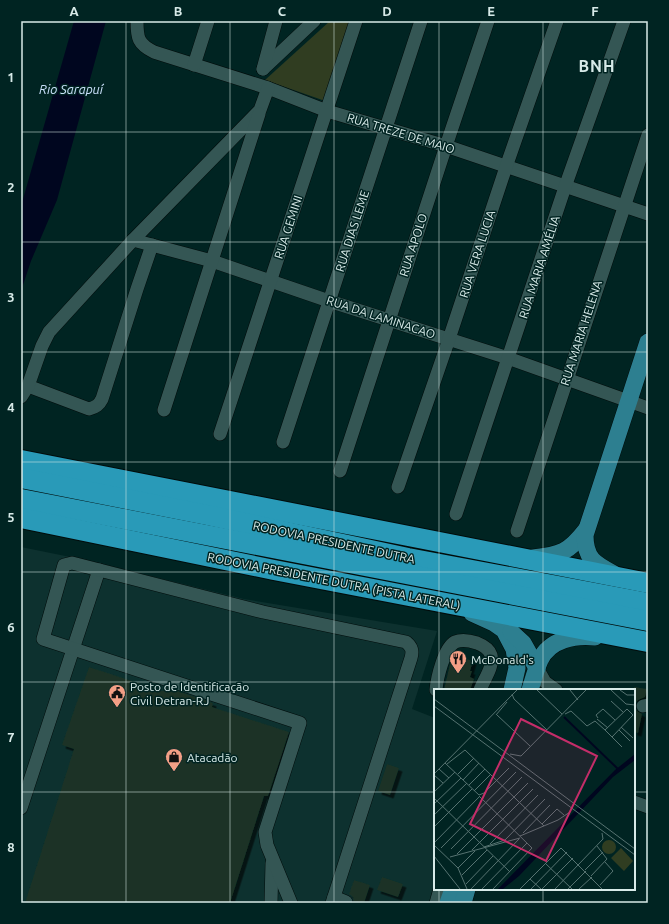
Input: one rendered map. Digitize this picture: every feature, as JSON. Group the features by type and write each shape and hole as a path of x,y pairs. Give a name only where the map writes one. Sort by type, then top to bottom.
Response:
{"highway":[{"path":"21,460 648,582"},
{"name":"RODOVIA PRESIDENTE DUTRA","path":"21,478 207,515 408,558 648,602"},
{"name":"RODOVIA PRESIDENTE DUTRA","path":"21,499 648,621"},
{"name":"RODOVIA PRESIDENTE DUTRA (PISTA LATERAL)","path":"21,518 454,605 642,641"}],"main road":[{"path":"622,578 598,566 589,557 586,546 586,530 648,342"},
{"path":"528,559 556,555 567,550 576,543 586,530"},
{"path":"454,605 494,623 504,630 510,631 520,639 537,668"},
{"path":"504,630 516,656 516,674 512,689"},
{"path":"530,689 537,668 545,652 565,639 582,636 642,641"},
{"path":"448,903 453,890"},
{"path":"463,903 467,890"}],"street":[{"name":"RUA TREZE DE MAIO","path":"137,21 137,33 140,42 145,48 154,52 262,87 327,111 446,146 648,214"},
{"path":"194,65 208,21"},
{"path":"164,410 260,110 263,70 276,21"},
{"path":"263,70 314,21"},
{"name":"RUA GEMINI","path":"220,434 327,111 351,32 356,21"},
{"name":"RUA DIAS LEME","path":"283,442 421,21"},
{"name":"RUA APOLO","path":"340,471 488,21"},
{"name":"RUA VERA LUCIA","path":"398,487 450,339 506,167 557,21"},
{"name":"RUA MARIA AMÉLIA","path":"456,514 565,187 624,21"},
{"path":"21,397 28,386 42,346 49,332 133,240 260,110"},
{"name":"RUA MARIA HELENA","path":"517,531 566,379 648,135"},
{"name":"RUA DA LAMINACAO","path":"133,240 212,261 271,280 329,301 508,358 648,408"},
{"path":"28,386 89,409 95,408 100,404 152,245"},
{"path":"291,903 266,841 265,832 300,723 43,639 64,565 72,563 263,612 406,642 411,646 412,658 337,901"},
{"path":"21,808 99,570"},
{"path":"436,689 447,650 455,642 460,641 481,645 487,649 490,655 491,663 489,671 480,689"},
{"path":"537,668 545,682 555,689"},
{"path":"635,802 648,807"},
{"path":"271,903 272,857"},
{"path":"436,903 440,890"}],"shaded area":[{"path":"21,547 90,561 244,599 437,631 412,709 434,718 434,890 430,903 21,903"}],"green space":[{"path":"330,21 350,21 328,102 265,80"}],"water":[{"name":"Rio Sarapuí","path":"74,21 106,21 57,200 31,261 21,291 21,206"}],"building":[{"name":"McDonald's","path":"459,657 473,661 470,677 474,679 470,689 444,689 450,664 457,666"},
{"name":"Atacadão","path":"89,667 163,691 165,687 213,703 212,707 289,732 268,796 264,796 230,903 25,903 74,749 62,745"},
{"path":"634,687 647,689 645,697 638,700 635,704 635,689"},
{"path":"635,704 637,711 642,714 638,733 635,732"},
{"path":"387,764 399,768 390,795 378,791"},
{"path":"382,877 403,884 398,897 377,890"},
{"path":"354,880 370,885 364,903 354,903 353,897 349,894"}],"place":[{"name":"McDonald's","path":"458,674"},
{"name":"Posto de Identificação Civil Detran-RJ","path":"117,708"},
{"name":"Atacadão","path":"174,772"}],"district":[{"name":"BNH","path":"597,66"}]}
